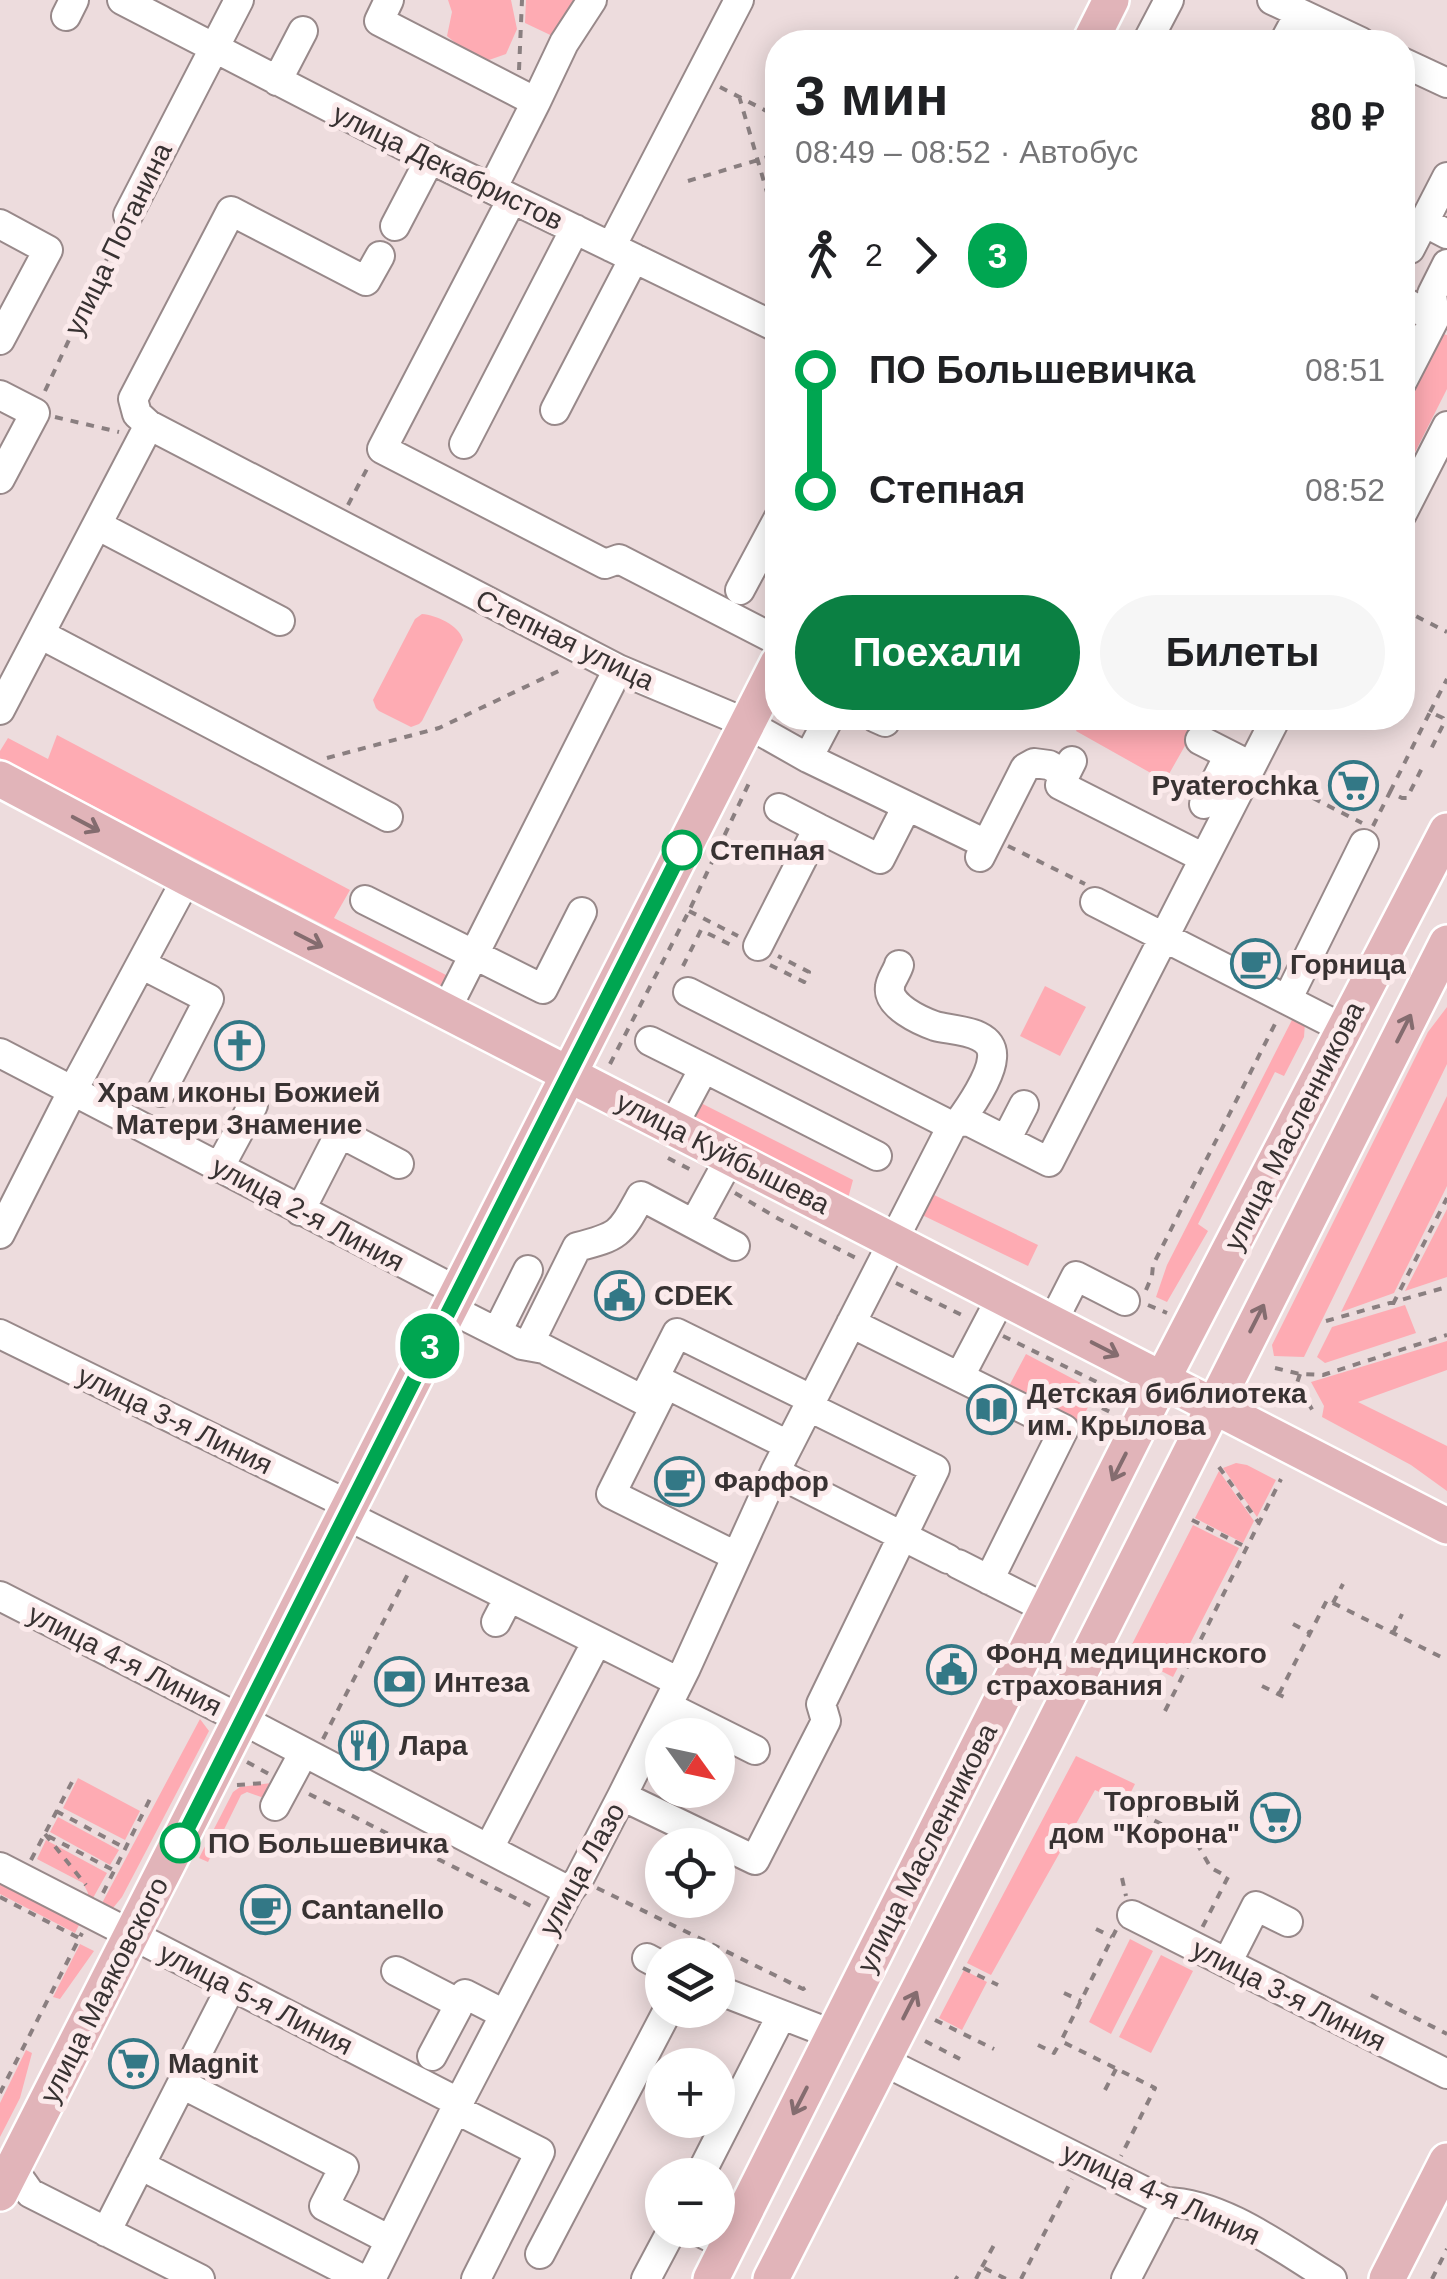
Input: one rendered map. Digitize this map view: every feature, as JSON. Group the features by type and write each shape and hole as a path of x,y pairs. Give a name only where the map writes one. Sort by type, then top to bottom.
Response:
{"main road":[{"path":"1096,30 1111,0"},
{"name":"улица Маяковского","path":"11,2189 133,1936 765,688"},
{"name":"улица Куйбышева","path":"0,779 1447,1526"},
{"name":"улица Масленникова","path":"720,2262 1162,1380 1447,831"},
{"name":"улица Масленникова","path":"769,2279 1447,943"},
{"path":"1387,2279 1447,2161"},
{"path":"762,2177 763,2198 776,2211 792,2212 810,2201"},
{"path":"720,2262 732,2254 748,2251 761,2260 769,2279"}],"street":[{"name":"улица Потанина","path":"128,214 239,0"},
{"path":"389,0 379,21 527,98"},
{"path":"592,0 527,98 502,194 382,449 605,564 620,559 765,634"},
{"path":"555,410 699,76 738,0"},
{"path":"1154,30 1169,0"},
{"name":"улица Декабристов","path":"130,4 430,158 765,322"},
{"path":"1289,6 1337,30"},
{"path":"277,81 303,31"},
{"path":"1415,68 1447,83"},
{"path":"395,226 430,158"},
{"path":"1415,245 1435,228 1447,177"},
{"path":"0,710 146,431 133,398 231,211 366,281 380,256"},
{"path":"0,224 48,250 0,340"},
{"path":"464,444 575,229"},
{"path":"1415,354 1438,304 1447,264"},
{"path":"0,395 34,412 0,480"},
{"path":"1415,489 1447,426"},
{"name":"Степная улица","path":"146,431 618,670 746,724 986,846"},
{"path":"97,525 280,621"},
{"path":"740,590 765,543"},
{"path":"40,634 388,817"},
{"path":"446,1010 618,670"},
{"path":"808,758 823,730"},
{"path":"1204,804 1266,730"},
{"path":"1200,740 1240,760"},
{"path":"688,992 956,1124 968,1121 1050,1162 1204,858 1240,760"},
{"path":"986,846 1025,768 1034,763 1069,768 1060,785 1204,858"},
{"path":"779,808 880,859 907,806"},
{"path":"758,946 818,828"},
{"path":"1287,1000 1364,844"},
{"path":"0,1234 187,878"},
{"path":"1092,894 1164,937 1344,1029"},
{"path":"365,900 543,989 582,912"},
{"path":"140,964 209,999 161,1092"},
{"name":"улица Лазо","path":"371,2279 504,2014 673,1694 809,1403 956,1124 970,1107 987,1073 992,1057 990,1046 980,1038 962,1030 932,1025 892,1000 889,988 900,966"},
{"path":"650,1041 877,1156"},
{"name":"улица 2-я Линия","path":"0,1053 300,1211 453,1300 497,1332 544,1349 643,1400 677,1332 809,1403"},
{"path":"673,1126 704,1068"},
{"path":"220,1168 253,1105"},
{"path":"1006,1140 1024,1105"},
{"path":"300,1211 340,1133 399,1164"},
{"path":"694,1224 731,1156"},
{"path":"528,1346 577,1247 610,1239 625,1225 641,1196 735,1246"},
{"path":"497,1332 528,1270"},
{"path":"1052,1323 1076,1276 1132,1301"},
{"path":"960,1376 1002,1296"},
{"path":"851,1323 1064,1428 989,1580"},
{"name":"улица 3-я Линия","path":"0,1334 348,1511 419,1552 503,1610 597,1641 755,1750"},
{"path":"736,1556 611,1494 666,1384 788,1445"},
{"path":"622,1796 755,1860 826,1721 821,1704 936,1470 809,1403"},
{"path":"775,1472 1047,1609"},
{"name":"улица 4-я Линия","path":"0,1596 489,1848 574,1885"},
{"path":"489,1848 597,1641"},
{"path":"281,1794 309,1754"},
{"name":"улица 5-я Линия","path":"7,1881 133,1936 458,2104 463,2113 540,2152 476,2279"},
{"path":"1228,1960 1256,1906 1288,1922"},
{"name":"улица 3-я Линия","path":"1126,1910 1447,2074"},
{"path":"396,1971 460,2004"},
{"path":"106,2232 231,1987"},
{"path":"432,2056 465,1994 504,2014"},
{"path":"735,1997 834,2034"},
{"path":"709,2158 781,2016"},
{"path":"540,2254 659,2028"},
{"name":"улица 4-я Линия","path":"882,2060 1166,2202 1185,2202 1221,2215 1332,2279"},
{"path":"182,2084 344,2167 324,2206 390,2240"},
{"path":"140,2165 362,2279"},
{"path":"11,2189 200,2279"},
{"path":"1126,2279 1166,2202"},
{"path":"646,2279 662,2248"}],"path":[{"path":"522,0 527,98"},
{"path":"699,76 765,109"},
{"path":"739,96 765,187"},
{"path":"688,181 765,158"},
{"name":"улица Потанина","path":"34,412 128,214"},
{"path":"34,412 146,431"},
{"path":"1415,616 1447,632"},
{"path":"294,767 439,728 590,656"},
{"path":"1364,844 1447,679"},
{"path":"1430,712 1443,718 1444,724 1431,748"},
{"path":"1390,792 1407,798 1422,768"},
{"path":"604,1076 750,780"},
{"path":"1313,798 1346,815"},
{"path":"986,846 1092,894"},
{"path":"800,967 809,972"},
{"path":"1132,1301 1152,1276 1153,1264 1287,1000"},
{"path":"1393,1304 1447,1198"},
{"path":"1326,1322 1447,1286"},
{"path":"1275,1368 1323,1375 1447,1336"},
{"path":"1300,1374 1298,1382 1314,1413"},
{"path":"1102,1408 1112,1412"},
{"path":"1219,1466 1259,1524"},
{"path":"1165,1711 1282,1480"},
{"path":"1192,1520 1247,1548"},
{"path":"309,1754 419,1552"},
{"path":"1333,1603 1342,1584"},
{"path":"1279,1694 1327,1600 1447,1660"},
{"path":"1393,1633 1402,1614"},
{"path":"1293,1624 1310,1633"},
{"path":"1262,1686 1286,1698"},
{"path":"73,1780 46,1834 7,1881 90,1918"},
{"path":"281,1794 554,1918"},
{"path":"0,2093 150,1799"},
{"path":"1126,1806 1196,1842 1211,1868 1228,1876 1196,1940 1228,1960"},
{"path":"56,1811 125,1848"},
{"path":"46,1834 114,1872"},
{"path":"46,1834 90,1918"},
{"path":"1038,2045 1054,2053 1112,1938 1126,1910 1122,1878"},
{"path":"574,1885 803,1989 811,1984"},
{"path":"1096,1929 1112,1938"},
{"path":"963,1968 998,1985"},
{"path":"1064,1992 1080,2001"},
{"path":"1372,1996 1447,2034"},
{"path":"936,2020 994,2049"},
{"path":"925,2041 960,2059"},
{"path":"1060,2041 1155,2088 1117,2163"},
{"path":"1106,2090 1116,2069"},
{"path":"1022,2279 1081,2160"},
{"path":"976,2279 994,2245"},
{"path":"1432,2279 1447,2249"},
{"path":"982,2267 1006,2279"}],"shaded area":[{"path":"448,0 511,0 517,29 506,54 489,60 464,50 447,36 452,12"},
{"path":"526,0 590,0 563,41 525,23"},
{"path":"1443,334 1447,335 1447,389 1415,452 1415,390"},
{"path":"422,614 446,622 463,640 422,721 411,727 379,711 373,700 415,619"},
{"path":"1077,730 1194,730 1165,781"},
{"path":"57,735 350,890 334,918 448,976 444,987 0,758 8,738 48,759"},
{"path":"1045,986 1086,1007 1060,1056 1020,1036"},
{"path":"1447,1007 1447,1064 1304,1357 1274,1356 1272,1345 1428,1032"},
{"path":"1294,1016 1305,1023 1304,1037 1284,1076 1275,1072 1198,1224 1208,1231 1167,1302 1156,1297 1167,1265"},
{"path":"1447,1096 1447,1186 1394,1293 1341,1312"},
{"path":"693,1099 853,1180 847,1202 683,1119"},
{"path":"930,1193 1038,1245 1028,1266 920,1214"},
{"path":"1447,1209 1447,1277 1405,1291"},
{"path":"1405,1305 1416,1333 1325,1363 1317,1357 1332,1327"},
{"path":"1447,1341 1447,1370 1358,1402 1447,1446 1447,1491 1411,1465 1322,1417 1324,1406 1311,1382"},
{"path":"1026,1354 1096,1391 1080,1423 1009,1386"},
{"path":"1236,1463 1276,1480 1257,1517 1223,1468"},
{"path":"1219,1471 1254,1521 1243,1543 1195,1518"},
{"path":"1193,1525 1239,1548 1173,1677 1127,1654"},
{"path":"200,1719 209,1731 122,1897 107,1909 101,1905"},
{"path":"1076,1756 1135,1784 1125,1804 1095,1790 991,1975 967,1963"},
{"path":"78,1778 140,1811 125,1840 63,1808"},
{"path":"271,1783 264,1798 247,1792 241,1795 208,1862 199,1858 233,1792 240,1787"},
{"path":"58,1817 119,1850 110,1865 50,1832"},
{"path":"46,1840 107,1873 93,1898 87,1896 83,1883 37,1859"},
{"path":"0,1881 80,1923 75,1933 0,1894"},
{"path":"1130,1939 1153,1951 1111,2034 1089,2022"},
{"path":"80,1944 94,1951 60,1999 53,1997"},
{"path":"1161,1955 1193,1971 1151,2053 1119,2037"},
{"path":"964,1970 987,1982 962,2030 939,2018"},
{"path":"26,2050 32,2053 20,2098 0,2137 0,2103"}],"bus line":[{"name":"3","path":"180,1843 682,850"}],"place":[{"name":"Pyaterochka","path":"1353,785"},
{"name":"Степная","path":"682,850"},
{"name":"Горница","path":"1255,964"},
{"name":"Храм иконы Божией Матери Знамение","path":"239,1045"},
{"name":"CDEK","path":"619,1295"},
{"name":"Детская библиотека им. Крылова","path":"992,1409"},
{"name":"Фарфор","path":"679,1481"},
{"name":"Фонд медицинского страхования","path":"951,1669"},
{"name":"Интеза","path":"399,1682"},
{"name":"Лара","path":"364,1745"},
{"name":"Торговый дом \"Корона\"","path":"1275,1817"},
{"name":"ПО Большевичка","path":"180,1843"},
{"name":"Cantanello","path":"266,1909"},
{"name":"Magnit","path":"133,2063"}]}
